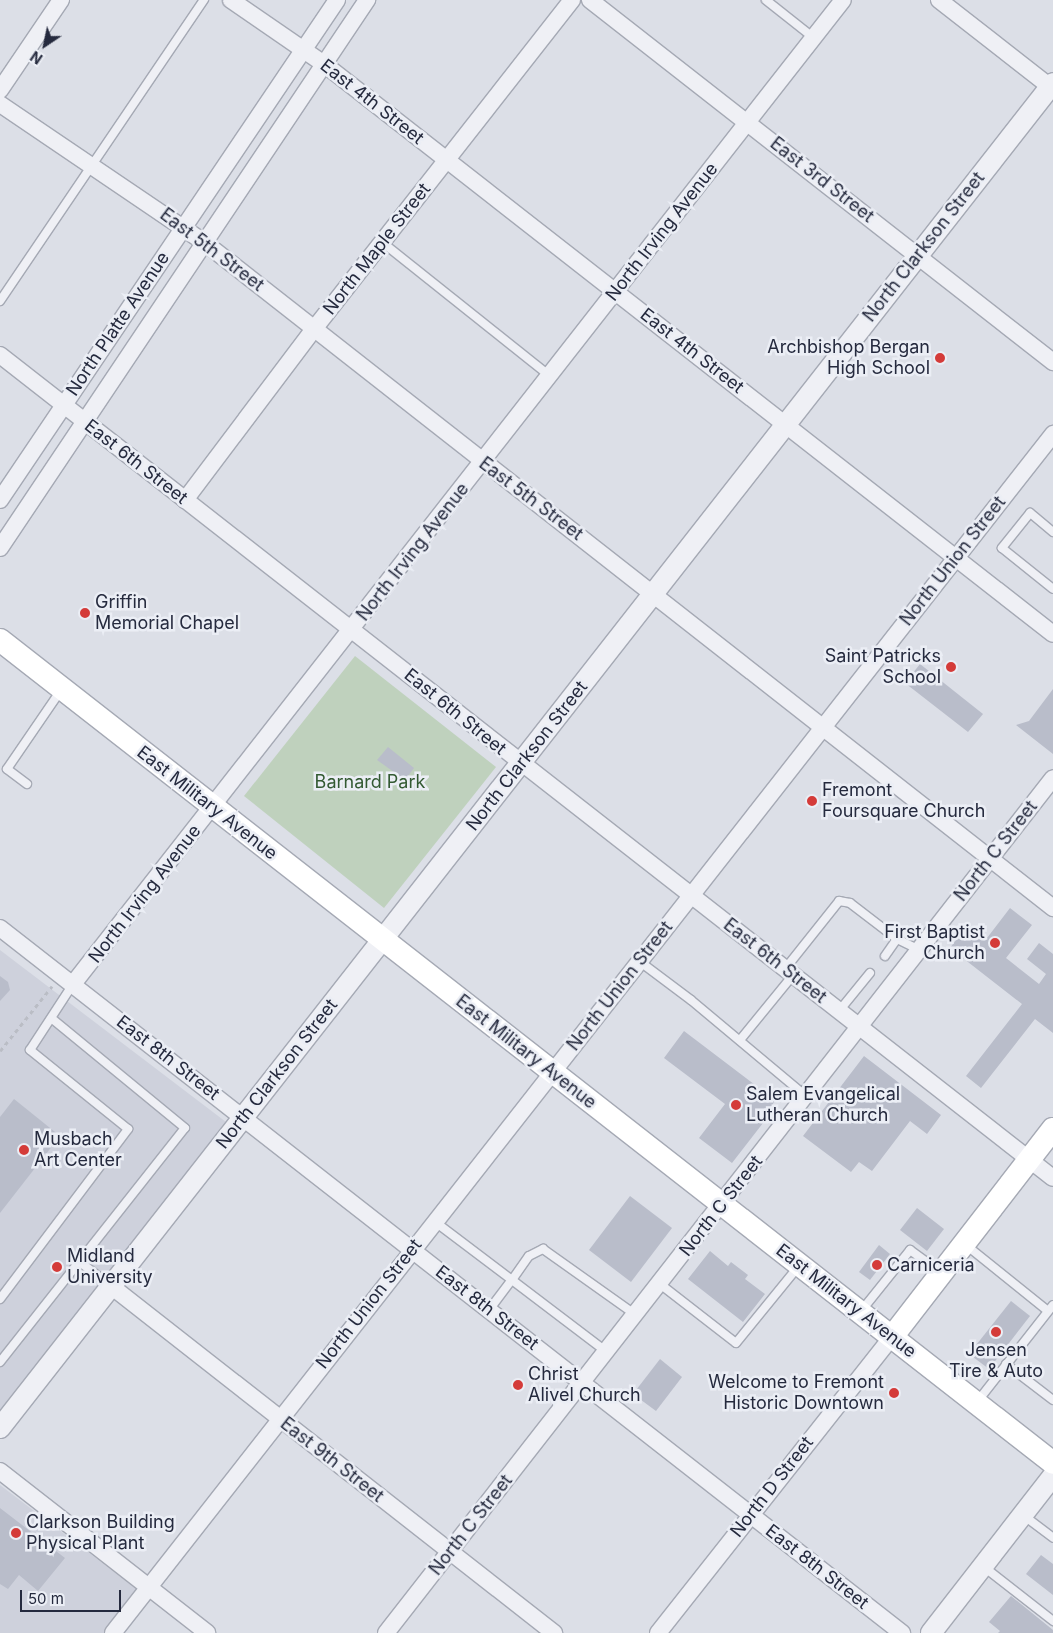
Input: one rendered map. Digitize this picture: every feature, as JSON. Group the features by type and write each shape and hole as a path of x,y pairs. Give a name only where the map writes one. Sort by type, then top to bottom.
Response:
{"main road":[{"name":"East Military Avenue","path":"0,640 1053,1463"},
{"name":"North D Street","path":"892,1337 1053,1129"}],"street":[{"path":"0,90 61,0"},
{"name":"East 4th Street","path":"231,0 324,64 1053,634"},
{"name":"North Platte Avenue","path":"0,500 62,405 337,0"},
{"name":"North Platte Avenue","path":"0,548 367,0"},
{"name":"North Maple Street","path":"185,500 314,329 572,0"},
{"name":"East 3rd Street","path":"590,0 918,254 1053,362"},
{"name":"North Irving Avenue","path":"67,980 213,808 844,0"},
{"path":"938,0 1052,86"},
{"name":"North Clarkson Street","path":"0,1428 918,254 1052,86"},
{"name":"East 5th Street","path":"0,104 205,243 1053,908"},
{"name":"East 6th Street","path":"0,356 1053,1178"},
{"name":"North Union Street","path":"113,1633 279,1418 1053,434"},
{"name":"North C Street","path":"386,1633 722,1205 1053,778"},
{"name":"East 8th Street","path":"0,928 902,1633"},
{"name":"East 9th Street","path":"111,1286 554,1633"},
{"name":"North D Street","path":"658,1633 750,1514 892,1337"},
{"path":"0,1471 207,1633"},
{"path":"931,1633 1053,1476"}],"lane":[{"path":"0,300 93,166 204,0"},
{"path":"766,0 814,38"},
{"path":"382,242 550,376"},
{"path":"1053,532 1030,513 1002,548 1053,589"},
{"path":"27,784 7,769 62,688"},
{"path":"740,1040 839,901 858,908 897,939 920,950"},
{"path":"885,956 897,939"},
{"path":"639,961 740,1040 806,1096"},
{"path":"839,1011 870,973"},
{"path":"0,1299 128,1130 30,1050 51,1018 67,980"},
{"path":"0,1362 185,1128 51,1018"},
{"path":"434,1221 607,1352"},
{"path":"964,1244 1051,1308 976,1403"},
{"path":"489,1310 530,1256 543,1249 636,1315"},
{"path":"860,1312 910,1250 941,1273"},
{"path":"80,1262 111,1286"},
{"path":"660,1284 736,1344 799,1265"},
{"path":"1006,1364 1053,1400"},
{"path":"1024,1514 1053,1538"},
{"path":"983,1567 1053,1620"}],"path":[{"path":"0,1051 67,980"}],"shaded area":[{"name":"Midland University","path":"0,950 226,1122 0,1413"},
{"path":"0,1485 138,1590 104,1633 0,1633"}],"green space":[{"name":"Barnard Park","path":"355,656 496,767 384,908 244,796"}],"building":[{"path":"920,664 983,714 968,732 905,683"},
{"path":"1053,689 1053,754 1016,725 1029,721"},
{"path":"388,747 414,768 405,780 377,760"},
{"path":"1010,908 1032,925 1006,958 1039,984 1046,974 1027,959 1039,943 1053,954 1053,1033 1035,1019 981,1088 966,1076 1022,1004 950,948 968,924 987,938"},
{"path":"0,976 8,982 10,990 0,1001"},
{"path":"684,1031 775,1100 763,1123 732,1163 699,1138 725,1104 664,1058"},
{"path":"864,1056 941,1115 927,1134 910,1121 872,1171 859,1162 851,1172 803,1136"},
{"name":"Musbach Art Center","path":"14,1099 60,1136 0,1213 0,1117"},
{"path":"630,1196 672,1228 631,1282 589,1250"},
{"path":"917,1208 944,1229 927,1251 900,1230"},
{"path":"879,1245 890,1254 870,1280 859,1272"},
{"path":"710,1251 728,1266 731,1262 748,1275 745,1279 765,1294 743,1322 688,1279"},
{"path":"1011,1301 1030,1316 989,1369 969,1354"},
{"path":"660,1359 682,1377 656,1411 633,1394"},
{"name":"Clarkson Building Physical Plant","path":"0,1508 65,1558 38,1591 19,1575 8,1589 0,1584"},
{"path":"1041,1555 1053,1564 1053,1595 1026,1574"},
{"path":"1011,1596 1053,1630 1053,1633 998,1633 1000,1631 989,1622"}],"place":[{"name":"Archbishop Bergan High School","path":"940,358"},
{"name":"Griffin Memorial Chapel","path":"85,613"},
{"name":"Saint Patricks School","path":"951,667"},
{"name":"Fremont Foursquare Church","path":"812,801"},
{"name":"First Baptist Church","path":"995,943"},
{"name":"Salem Evangelical Lutheran Church","path":"736,1105"},
{"name":"Musbach Art Center","path":"24,1150"},
{"name":"Carniceria","path":"877,1265"},
{"name":"Midland University","path":"57,1267"},
{"name":"Jensen Tire & Auto","path":"996,1332"},
{"name":"Christ Alivel Church","path":"518,1385"},
{"name":"Welcome to Fremont Historic Downtown","path":"894,1393"},
{"name":"Clarkson Building Physical Plant","path":"16,1533"}]}
